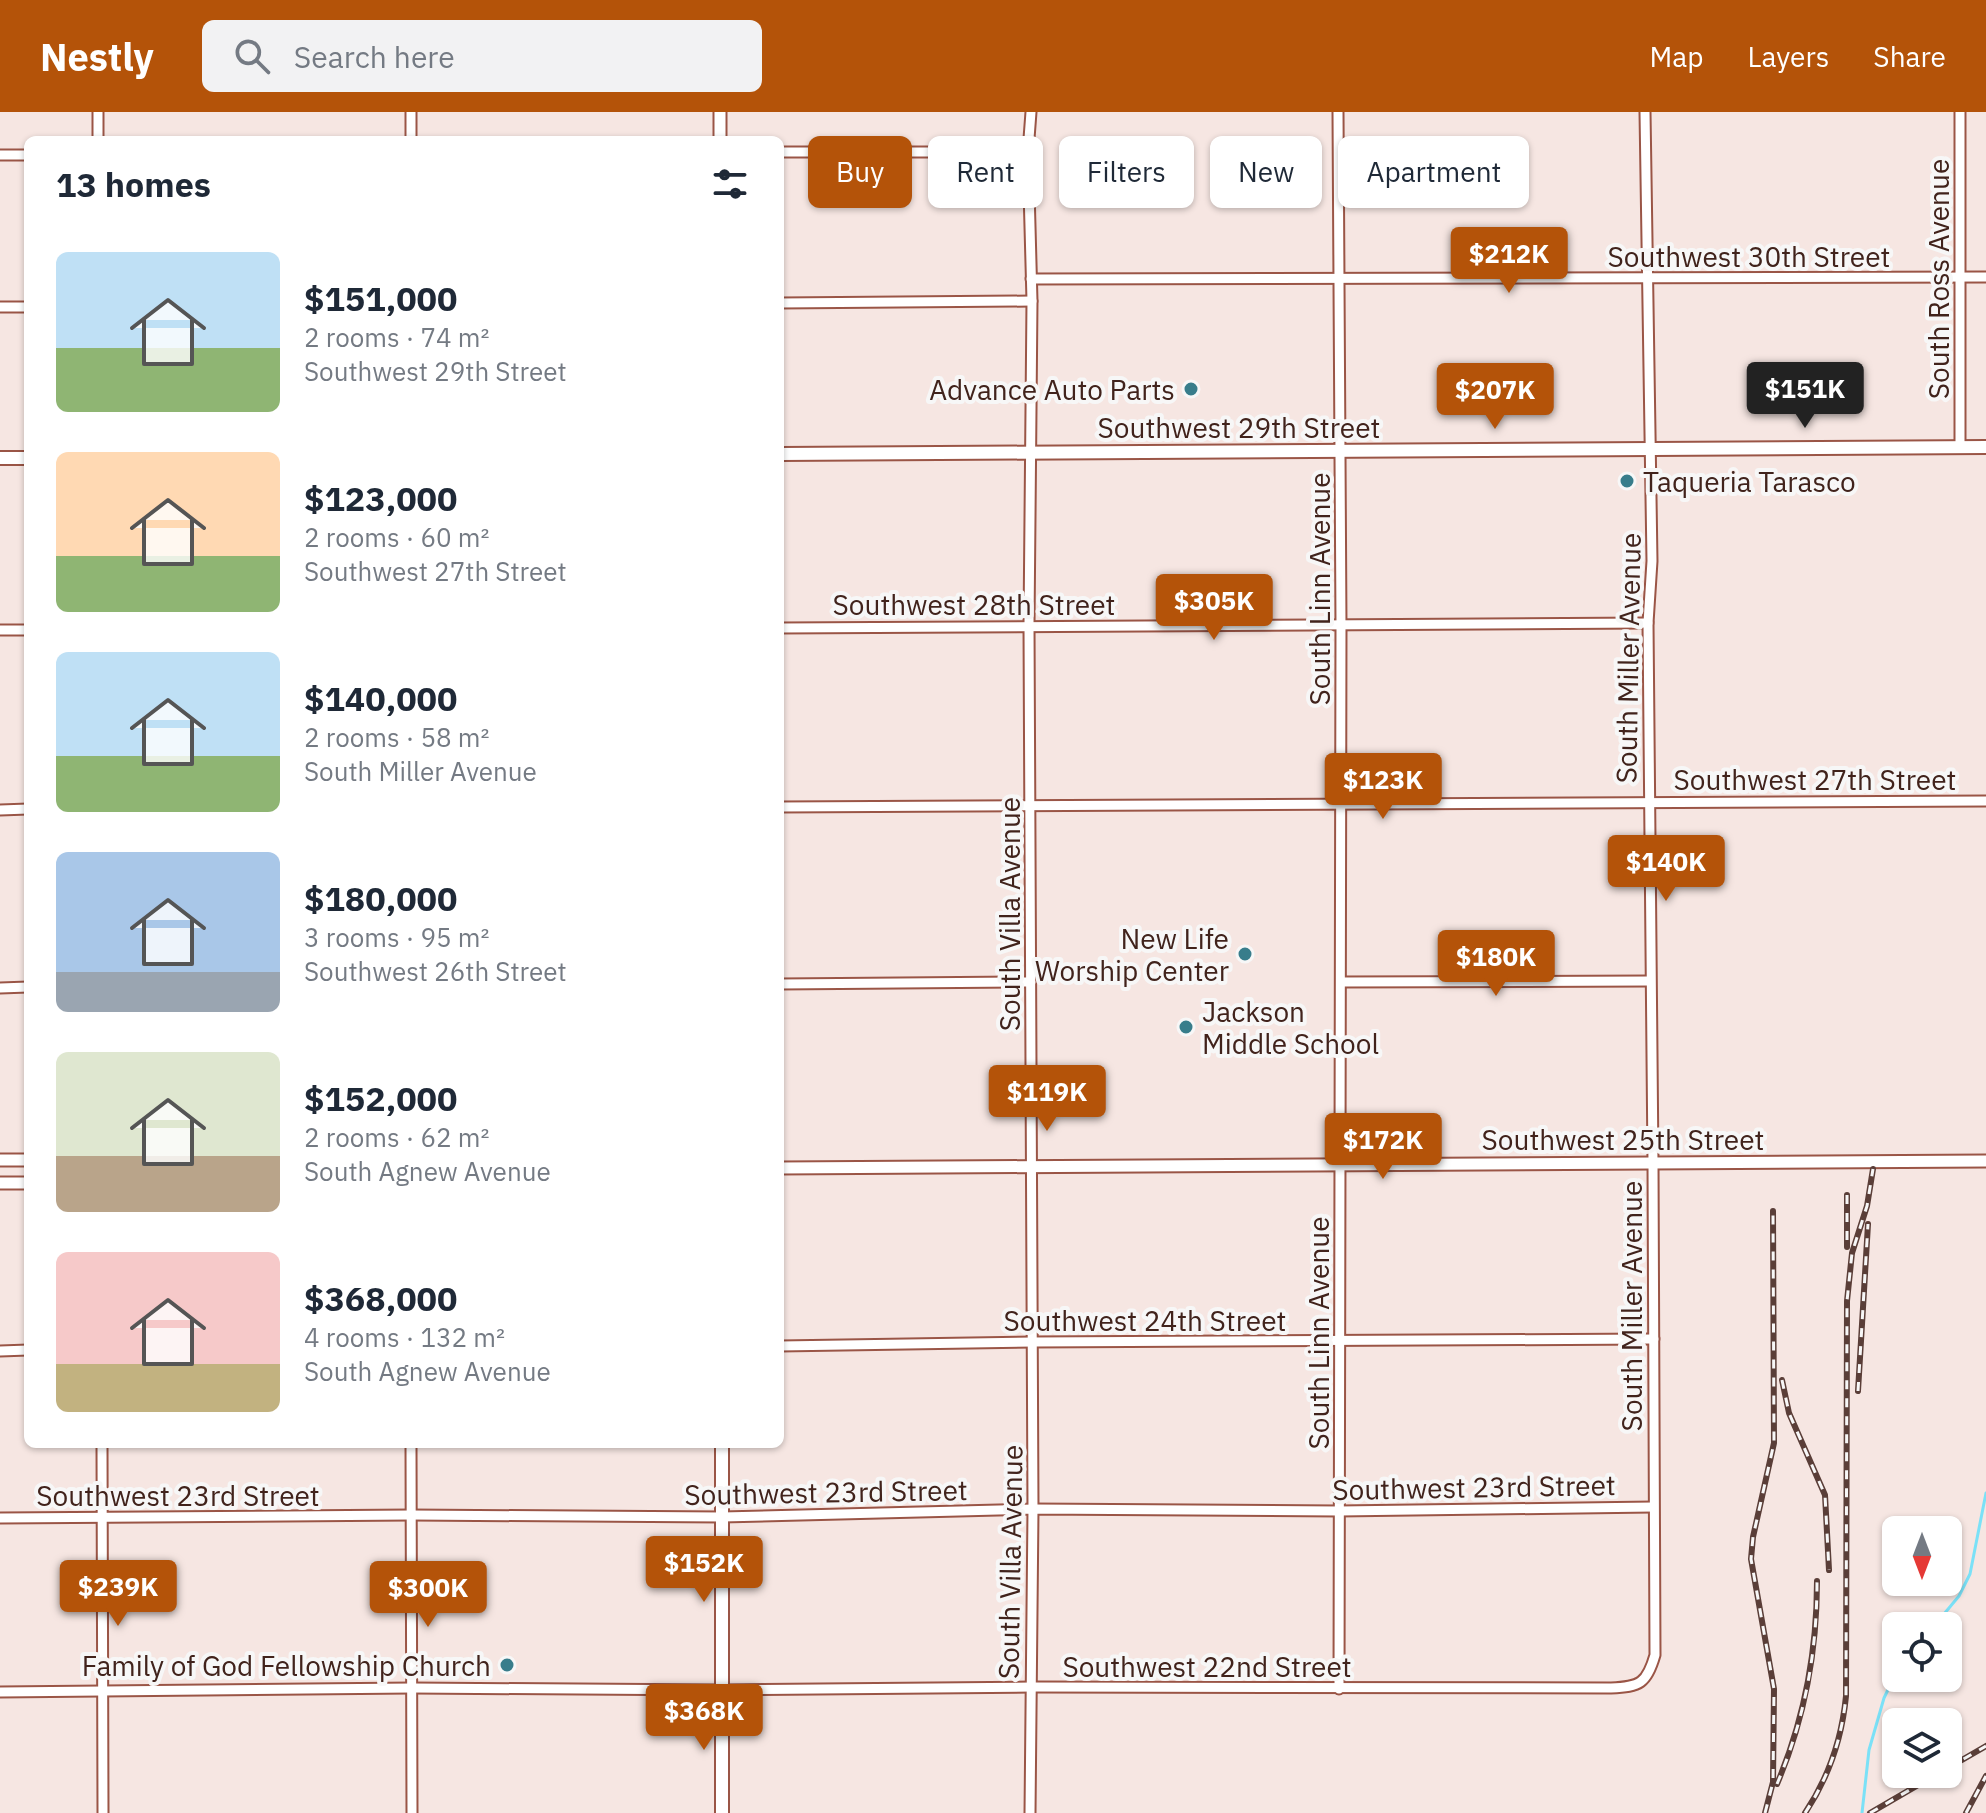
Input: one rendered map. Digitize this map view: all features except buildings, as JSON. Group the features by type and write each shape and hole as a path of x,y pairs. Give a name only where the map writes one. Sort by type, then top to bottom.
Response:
{"main road":[{"name":"Southwest 29th Street","path":"784,454 1986,447"},
{"path":"0,458 24,458"},
{"path":"722,1448 722,1813"}],"street":[{"path":"98,112 98,136"},
{"path":"411,112 411,136"},
{"path":"720,112 720,136"},
{"name":"South Villa Avenue","path":"1029,136 1031,112"},
{"name":"South Linn Avenue","path":"1338,112 1341,450 1339,1689"},
{"name":"South Miller Avenue","path":"1644,1681 1650,1673 1655,1655 1648,623 1652,561 1650,278 1645,112"},
{"name":"South Ross Avenue","path":"1960,112 1960,447"},
{"path":"784,152 928,152"},
{"path":"0,155 24,155"},
{"name":"South Villa Avenue","path":"1029,208 1032,301 1030,1167 1033,1342 1030,1813"},
{"name":"Southwest 30th Street","path":"1031,279 1986,277"},
{"path":"784,303 1032,301"},
{"path":"0,307 24,307"},
{"name":"Southwest 28th Street","path":"784,628 1648,623"},
{"path":"3,629 24,630"},
{"name":"Southwest 27th Street","path":"784,807 1986,801"},
{"path":"0,810 24,809"},
{"path":"1341,982 1650,981"},
{"path":"784,984 1031,982"},
{"path":"0,988 24,987"},
{"path":"0,1160 24,1160"},
{"name":"Southwest 25th Street","path":"784,1168 1986,1161"},
{"path":"0,1183 24,1183"},
{"name":"Southwest 24th Street","path":"784,1346 1654,1339"},
{"path":"0,1351 24,1350"},
{"path":"102,1448 103,1813"},
{"path":"411,1448 412,1813"},
{"name":"Southwest 23rd Street","path":"0,1518 411,1515 722,1517 1033,1509 1339,1511 1653,1507"},
{"name":"Southwest 22nd Street","path":"0,1692 412,1688 1611,1688 1629,1687 1644,1681"}],"waterway":[{"path":"1946,1612 1959,1596 1970,1574 1986,1493"},
{"path":"1862,1813 1869,1750 1887,1692"}],"railway":[{"path":"1805,1813 1833,1757 1846,1696 1847,1301 1852,1253 1867,1206 1873,1169"},
{"path":"1847,1195 1847,1247"},
{"path":"1765,1813 1773,1782 1774,1689 1751,1559 1774,1443 1773,1211"},
{"path":"1858,1391 1868,1224"},
{"path":"1782,1380 1789,1413 1825,1495 1829,1570"},
{"path":"1777,1784 1795,1735 1808,1685 1815,1634 1817,1581"},
{"path":"1962,1760 1986,1746"},
{"path":"1966,1813 1986,1776"},
{"path":"1870,1813 1913,1788"}],"place":[{"name":"Advance Auto Parts","path":"1191,389"},
{"name":"Taqueria Tarasco","path":"1627,481"},
{"name":"New Life Worship Center","path":"1245,954"},
{"name":"Jackson Middle School","path":"1186,1027"},
{"name":"Family of God Fellowship Church","path":"507,1665"}]}
